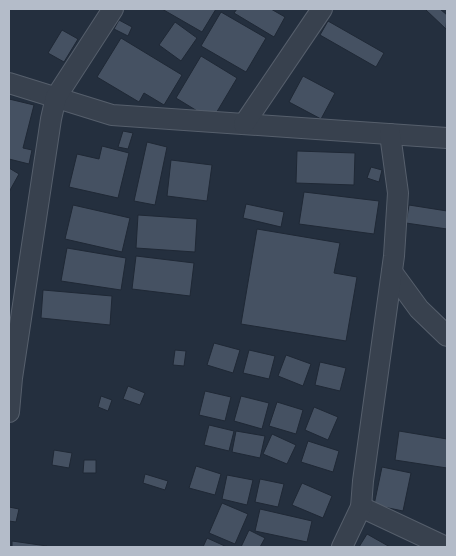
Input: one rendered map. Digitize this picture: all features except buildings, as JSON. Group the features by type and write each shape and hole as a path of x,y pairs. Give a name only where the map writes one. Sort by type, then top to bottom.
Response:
{"street":[{"path":"9,412 15,359 56,97 113,9"},
{"path":"244,124 322,9"},
{"path":"9,83 112,115 447,138"},
{"path":"342,547 361,506 392,272 398,193 390,134"},
{"path":"392,272 420,309 447,336"},
{"path":"361,506 446,547"}]}
